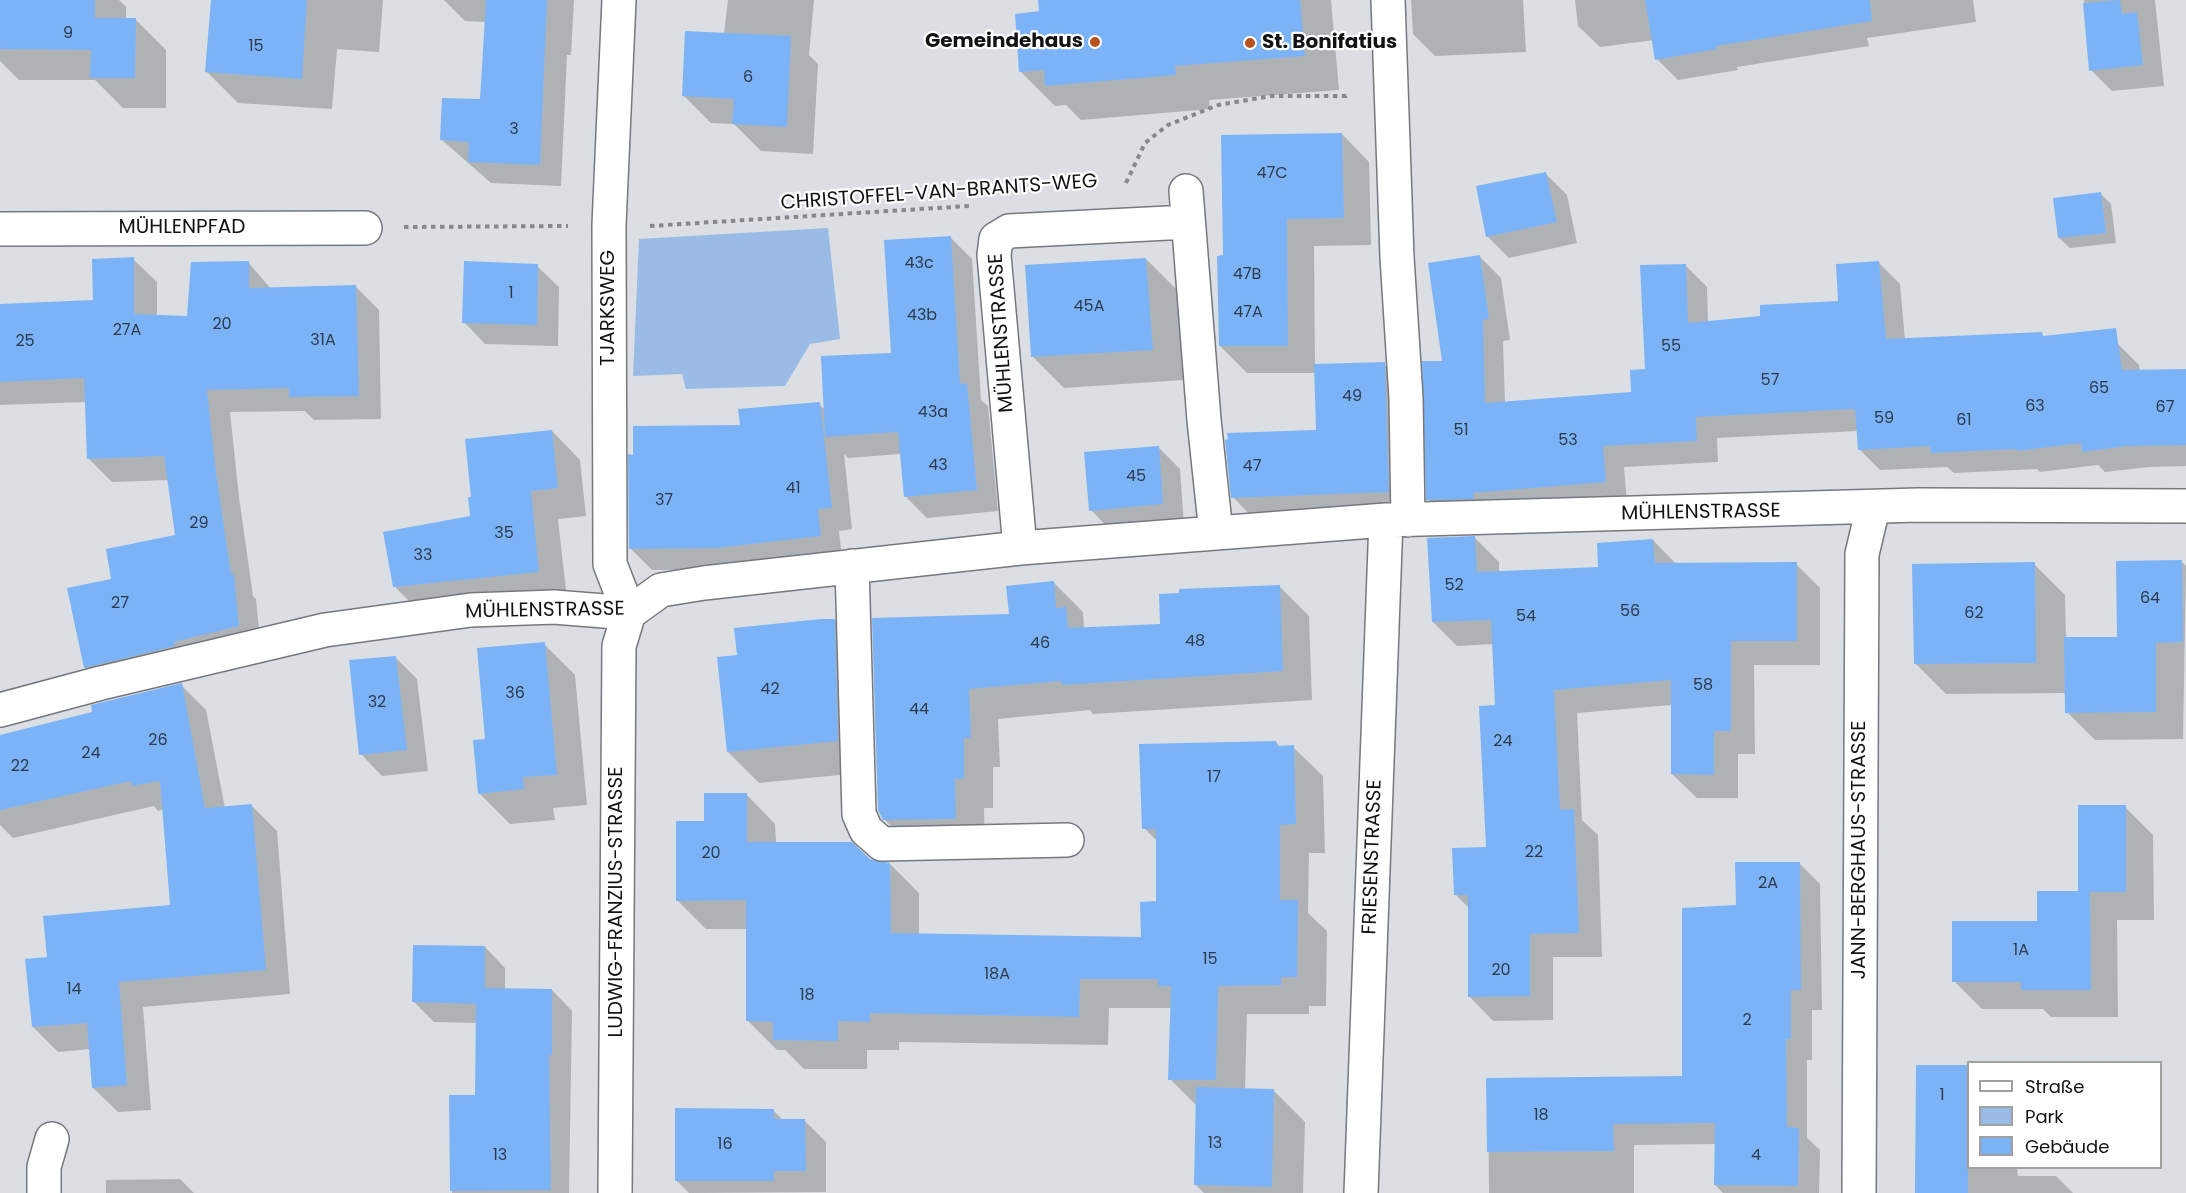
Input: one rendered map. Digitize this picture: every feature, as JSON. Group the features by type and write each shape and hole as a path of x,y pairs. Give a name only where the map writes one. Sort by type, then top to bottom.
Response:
{"street":[{"name":"TJARKSWEG","path":"619,0 609,225 610,564 629,613"},
{"name":"FRIESENSTRASSE","path":"1361,1193 1397,520 1406,398 1397,257 1388,0"},
{"name":"MÜHLENSTRASSE","path":"1020,548 994,255 996,239 1009,231 1187,206 1216,533"},
{"name":"MÜHLENPFAD","path":"0,229 365,228"},
{"name":"MÜHLENSTRASSE","path":"0,708 325,630 471,610 554,607 629,613 661,590 1020,548 1397,520 1918,505 2186,506"},
{"name":"JANN-BERGHAUS-STRASSE","path":"1859,1193 1862,554 1873,508"},
{"path":"852,566 859,814 866,830 882,844 1067,840"},
{"name":"LUDWIG-FRANZIUS-STRASSE","path":"615,1193 619,646 629,613"},
{"path":"44,1193 44,1167 52,1140"}],"path":[{"name":"CHRISTOFFEL-VAN-BRANTS-WEG","path":"1124,189 1134,162 1145,143 1168,125 1218,105 1271,96 1346,96 1355,85"},
{"name":"CHRISTOFFEL-VAN-BRANTS-WEG","path":"365,228 668,226 978,205"}],"green space":[{"path":"828,228 840,339 810,344 785,386 686,389 682,374 633,376 639,239"}],"building":[{"path":"0,0 95,0 95,18 136,18 135,78 90,78 91,50 0,49"},
{"path":"211,0 307,0 302,79 205,72"},
{"path":"486,0 547,0 540,165 468,162 469,142 440,140 442,98 480,99"},
{"name":"Gemeindehaus","path":"1038,0 1300,0 1305,56 1175,66 1176,75 1045,86 1044,70 1019,72 1015,14 1039,11"},
{"path":"1645,0 1870,0 1872,21 1716,46 1717,49 1655,60"},
{"path":"2120,0 2122,14 2137,12 2143,65 2089,71 2083,3"},
{"path":"685,31 791,36 787,127 732,124 734,99 682,96"},
{"path":"1342,133 1344,218 1287,219 1288,346 1219,346 1217,256 1223,255 1221,135"},
{"path":"1546,172 1557,222 1486,237 1476,186"},
{"path":"2101,192 2106,233 2058,238 2053,198"},
{"path":"951,236 960,384 967,383 977,490 904,497 898,432 825,437 821,356 891,353 884,240"},
{"path":"1480,255 1489,319 1483,320 1485,403 1631,392 1630,370 1645,369 1640,265 1686,264 1688,323 1760,316 1760,305 1838,301 1836,264 1879,261 1886,339 2042,332 2043,336 2116,328 2122,370 2186,369 2186,445 2127,446 2082,452 2081,443 2017,451 2017,449 1931,453 1930,446 1858,450 1855,409 1696,417 1697,441 1603,446 1606,482 1473,493 1474,499 1426,500 1422,361 1442,361 1428,263"},
{"path":"134,257 134,314 187,316 191,262 249,261 249,288 356,285 359,396 289,397 289,388 207,390 216,473 231,574 234,574 239,626 174,642 175,646 84,668 67,588 111,579 106,549 175,535 164,456 87,459 84,378 0,382 0,304 93,300 92,259"},
{"path":"1146,258 1153,350 1031,357 1025,265"},
{"path":"464,261 538,264 537,325 462,323"},
{"path":"1385,362 1389,492 1231,498 1225,440 1228,439 1227,433 1316,430 1314,364"},
{"path":"820,402 832,508 818,509 821,536 717,548 629,549 628,454 633,455 633,426 740,425 738,409"},
{"path":"552,430 558,488 531,491 539,572 393,587 383,532 470,516 468,497 471,497 465,439"},
{"path":"1159,446 1163,504 1089,511 1084,452"},
{"path":"1475,536 1477,572 1598,567 1597,543 1653,539 1655,563 1797,562 1797,641 1731,641 1731,731 1714,731 1714,775 1671,774 1671,680 1554,690 1560,810 1574,809 1579,933 1530,934 1530,996 1468,997 1468,895 1454,895 1452,848 1486,847 1479,706 1495,705 1491,620 1432,622 1427,538"},
{"path":"2182,560 2183,642 2156,643 2156,712 2065,713 2064,637 2117,637 2116,561"},
{"path":"2035,562 2036,663 1914,664 1912,564"},
{"path":"1054,581 1056,608 1066,607 1068,628 1160,624 1159,594 1179,593 1179,589 1280,585 1283,671 1062,685 1061,681 969,689 971,738 964,738 964,779 955,779 956,819 883,820 878,810 872,618 1009,614 1006,586"},
{"path":"835,619 838,741 727,752 717,657 737,655 734,628"},
{"path":"545,642 557,775 523,777 524,789 478,794 473,740 485,739 477,648"},
{"path":"396,656 407,750 359,755 349,660"},
{"path":"182,683 205,808 252,804 266,970 119,982 127,1085 92,1088 87,1023 32,1027 25,959 47,957 43,916 170,905 160,781 132,786 131,781 0,810 0,735 92,712 91,705"},
{"path":"1276,741 1277,746 1294,745 1296,824 1280,825 1280,900 1298,900 1297,977 1281,977 1281,985 1218,986 1216,1080 1168,1080 1171,986 1158,986 1158,979 1080,979 1079,1017 870,1013 870,1022 838,1021 838,1041 773,1040 773,1022 746,1021 746,900 676,901 676,821 704,821 704,793 747,793 747,842 852,842 870,859 890,863 891,933 1141,937 1140,902 1156,901 1156,829 1142,829 1139,744"},
{"path":"2078,805 2126,805 2126,892 2090,892 2091,990 2021,990 2021,982 1952,982 1952,921 2037,921 2037,891 2078,891"},
{"path":"1735,862 1800,862 1801,990 1791,990 1791,1039 1786,1039 1787,1127 1799,1128 1798,1186 1714,1185 1715,1123 1613,1124 1614,1151 1487,1152 1486,1078 1682,1076 1682,908 1736,905"},
{"path":"413,945 485,946 485,988 552,989 552,1055 549,1055 551,1190 450,1191 449,1095 475,1095 476,1004 412,1002"},
{"path":"1916,1065 1967,1065 1968,1193 1915,1193"},
{"path":"1196,1087 1274,1089 1272,1187 1194,1185"},
{"path":"675,1108 774,1109 774,1119 805,1119 806,1171 774,1171 774,1181 675,1181"}],"place":[{"name":"Gemeindehaus","path":"1095,42"},
{"name":"St. Bonifatius","path":"1250,43"}]}
